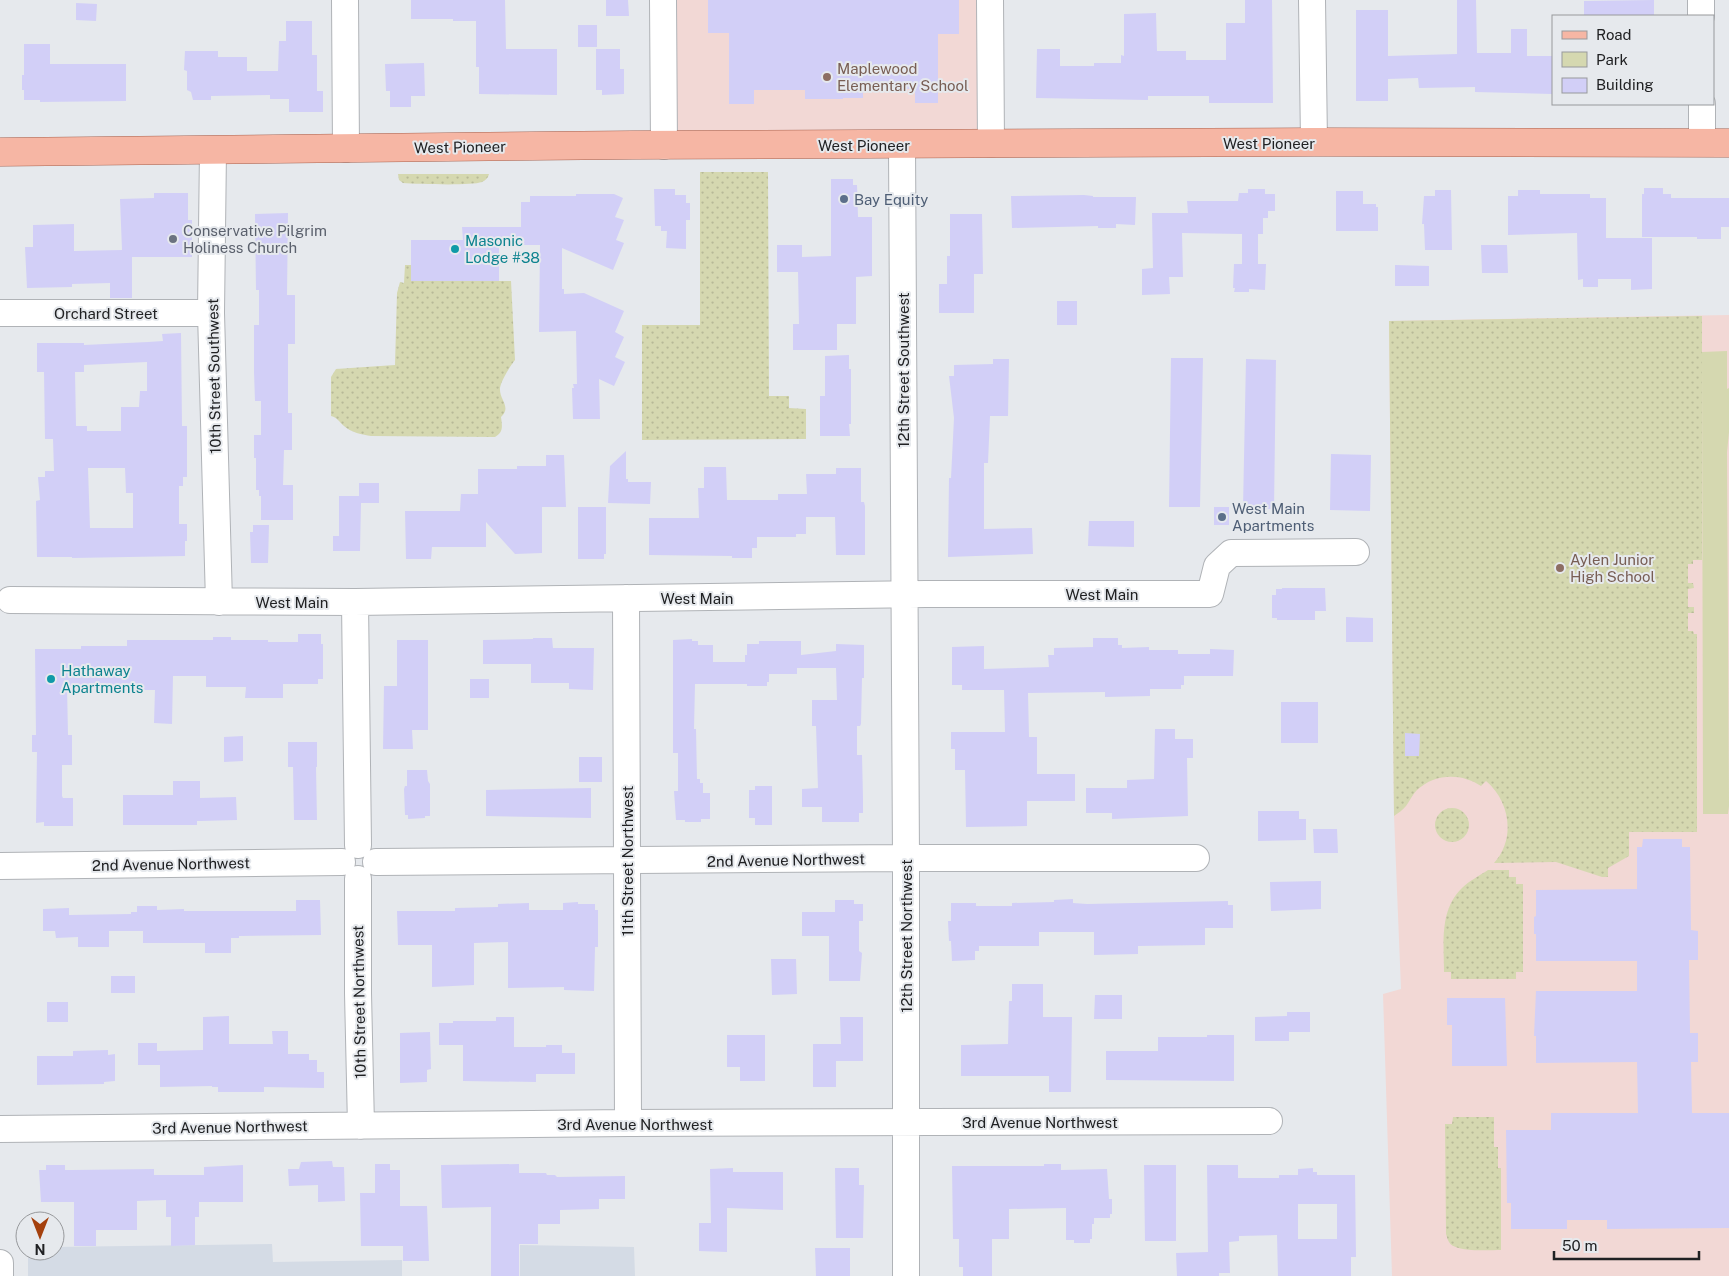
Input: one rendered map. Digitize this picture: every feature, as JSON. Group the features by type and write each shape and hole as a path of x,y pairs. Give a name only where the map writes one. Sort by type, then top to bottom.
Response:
{"main road":[{"name":"West Pioneer","path":"0,152 902,144 1314,142 1729,143"}],"street":[{"path":"345,0 346,149"},
{"path":"663,0 664,146"},
{"path":"990,0 991,144"},
{"path":"1312,0 1314,142"},
{"path":"1701,0 1701,15"},
{"path":"1702,105 1702,143"},
{"name":"12th Street Southwest","path":"902,144 903,595"},
{"name":"10th Street Southwest","path":"213,150 212,313 219,602"},
{"name":"Orchard Street","path":"0,313 212,313"},
{"name":"West Main","path":"3,599 355,602 926,594 1210,594 1217,566 1231,553 1356,552"},
{"name":"12th Street Northwest","path":"903,595 906,858 906,1276"},
{"name":"11th Street Northwest","path":"626,598 628,1124"},
{"name":"10th Street Northwest","path":"355,602 361,1126"},
{"name":"2nd Avenue Northwest","path":"0,866 906,858 1196,858"},
{"name":"3rd Avenue Northwest","path":"0,1129 1269,1121"},
{"path":"0,1263 0,1276"}],"shaded area":[{"name":"Maplewood Elementary School","path":"663,0 990,0 991,144 664,146"},
{"name":"Aylen Junior High School","path":"1729,315 1729,1276 1392,1276 1383,994 1401,989 1394,816 1389,321"},
{"path":"272,1244 273,1262 402,1260 402,1276 28,1276 28,1261 65,1261 65,1247"},
{"path":"520,1245 634,1247 635,1276 520,1276"}],"green space":[{"path":"700,172 768,172 769,396 789,396 789,408 806,409 806,439 642,440 642,325 700,325"},
{"path":"398,174 489,174 487,179 482,182 444,184 403,183 399,180"},
{"path":"405,265 411,265 411,281 511,281 515,360 500,388 505,410 501,417 501,431 495,437 371,436 350,430 331,416 331,377 336,369 395,365 397,293 400,282 404,283"},
{"path":"1702,316 1702,560 1693,560 1693,564 1688,564 1688,583 1693,583 1694,588 1688,589 1688,607 1694,607 1694,613 1688,613 1688,631 1693,631 1694,634 1697,634 1697,832 1629,832 1629,856 1608,868 1608,877 1602,877 1556,862 1494,863 1505,843 1507,820 1505,809 1500,799 1486,781 1481,786 1457,777 1432,780 1417,790 1405,807 1394,816 1389,321"},
{"path":"1727,351 1727,389 1729,388 1727,452 1729,806 1728,814 1703,814 1702,352"},
{"path":"1452,808 1459,809 1464,813 1468,818 1468,832 1464,837 1459,841 1452,842 1445,841 1440,837 1436,832 1435,825 1436,818 1440,813 1445,809"},
{"path":"1488,870 1509,870 1509,877 1516,877 1516,884 1523,884 1523,972 1516,972 1516,979 1451,979 1451,972 1444,972 1444,928 1449,906 1462,888"},
{"path":"1453,1117 1494,1117 1494,1147 1498,1147 1498,1168 1501,1168 1501,1250 1458,1248 1452,1246 1448,1240 1446,1234 1445,1124 1452,1124"}],"building":[{"path":"411,0 505,0 506,49 557,49 557,95 479,94 479,67 476,67 476,21 411,19"},
{"path":"606,0 628,0 629,16 606,16"},
{"name":"Maplewood Elementary School","path":"708,0 959,0 959,34 938,34 938,103 915,103 915,89 863,89 863,98 843,99 805,99 805,90 754,90 754,104 729,104 729,33 708,33"},
{"path":"1245,0 1272,0 1273,103 1209,103 1209,96 1148,96 1148,100 1036,98 1037,49 1060,49 1060,66 1094,66 1094,63 1121,63 1121,55 1124,56 1124,14 1156,13 1157,51 1186,51 1186,60 1226,60 1226,23 1245,23"},
{"path":"1457,0 1476,0 1477,53 1511,53 1511,29 1527,29 1527,56 1552,56 1552,94 1475,92 1475,87 1419,88 1418,78 1388,79 1388,101 1356,101 1356,10 1388,10 1388,56 1457,54"},
{"path":"1654,0 1654,15 1584,15 1584,1"},
{"path":"76,3 97,4 96,21 76,20"},
{"path":"286,21 312,21 312,55 317,55 317,91 323,91 323,112 289,112 289,99 270,99 270,95 211,96 211,100 193,100 191,92 187,90 187,71 184,70 185,51 218,51 218,57 247,57 247,71 278,71 279,41 286,41"},
{"path":"578,25 597,25 597,47 578,47"},
{"path":"24,44 50,44 50,64 126,64 126,101 40,102 40,100 24,100 22,75 24,75"},
{"path":"596,49 620,49 620,69 624,69 624,94 602,95 602,90 596,90"},
{"path":"424,63 425,96 411,96 411,107 390,107 390,91 386,91 385,64"},
{"path":"831,179 853,179 853,185 857,185 858,217 872,217 872,276 856,277 856,324 837,324 837,350 793,350 793,324 799,324 798,272 777,272 777,245 802,245 802,257 831,256"},
{"path":"1644,188 1663,188 1663,194 1671,194 1671,198 1729,198 1729,227 1721,227 1721,239 1642,237 1642,194 1644,194"},
{"path":"654,189 675,189 675,195 686,195 686,203 690,203 690,220 686,220 686,249 666,248 667,231 661,231 661,226 655,226"},
{"path":"1248,189 1265,189 1265,194 1275,194 1275,211 1268,211 1268,218 1263,218 1263,234 1258,234 1258,264 1266,264 1265,290 1249,289 1249,292 1234,292 1234,264 1242,264 1242,234 1182,233 1183,277 1169,277 1170,294 1142,295 1142,269 1153,268 1152,213 1188,213 1187,201 1238,201 1239,193 1248,193"},
{"path":"1435,190 1451,190 1452,250 1425,250 1424,224 1422,224 1424,196 1435,196"},
{"path":"1518,190 1540,190 1540,194 1590,194 1590,198 1606,198 1606,238 1652,238 1652,289 1631,290 1631,279 1598,279 1598,287 1583,287 1583,279 1578,280 1577,233 1508,235 1508,196 1518,196"},
{"path":"1336,191 1363,191 1363,204 1376,204 1376,207 1378,207 1378,231 1336,231"},
{"path":"154,193 188,193 188,220 192,220 192,257 132,257 132,298 110,298 110,283 72,284 72,287 27,288 25,247 33,247 33,225 74,224 74,251 122,250 120,199 154,198"},
{"path":"576,194 614,194 623,198 615,217 624,220 616,240 624,243 613,270 562,248 562,289 564,289 564,294 584,293 624,311 615,332 624,337 615,357 625,362 614,386 599,379 600,419 573,419 572,388 574,388 573,384 577,384 576,331 539,332 540,245 499,245 499,281 411,281 411,240 463,240 462,227 521,227 521,202 530,202 530,196 576,196"},
{"path":"1084,195 1093,197 1136,197 1135,225 1116,224 1116,228 1098,228 1098,226 1012,228 1011,196"},
{"path":"288,213 287,295 295,295 295,344 288,344 288,413 292,413 292,450 284,450 283,485 293,485 293,520 261,520 261,496 259,496 259,490 256,490 256,458 254,458 254,435 261,435 261,401 255,401 254,372 254,325 259,325 259,290 256,290 255,214"},
{"path":"950,214 982,214 983,274 974,274 974,313 939,313 939,284 947,284 947,256 950,256"},
{"path":"1481,245 1507,245 1508,273 1482,273"},
{"path":"1395,265 1429,266 1429,286 1395,286"},
{"path":"1057,301 1077,301 1077,325 1057,325"},
{"path":"181,333 182,426 187,426 187,477 183,477 183,486 179,486 179,524 187,524 185,556 37,557 36,501 40,500 38,477 45,477 45,471 54,471 53,439 45,439 44,372 37,372 37,343 84,343 84,345 163,341 162,334","holes":["147,362 147,391 140,391 139,407 121,407 121,431 87,431 87,426 76,426 75,372 84,372 84,365","88,468 125,468 126,493 133,493 133,528 90,528"]},
{"path":"849,355 849,369 851,369 850,436 820,436 820,396 825,396 825,356"},
{"path":"1171,358 1203,358 1200,507 1169,507"},
{"path":"993,359 1009,359 1008,416 990,416 988,463 984,463 984,529 1032,528 1033,554 948,557 949,478 951,478 954,418 949,376 954,376 954,365 993,364"},
{"path":"1246,359 1276,360 1274,509 1243,508"},
{"path":"626,451 626,479 628,479 628,482 651,482 650,504 608,503 610,466"},
{"path":"1331,454 1371,455 1370,511 1330,510"},
{"path":"546,455 564,455 566,507 542,507 542,553 515,554 486,522 486,547 432,547 431,559 406,559 405,511 460,511 461,494 478,494 478,469 517,469 517,466 546,466"},
{"path":"704,467 726,467 727,500 778,500 778,494 807,494 806,474 836,474 836,468 861,468 861,502 864,502 865,506 865,555 836,555 835,517 806,517 806,534 796,534 796,537 757,537 757,548 752,548 752,558 649,555 649,518 699,518 698,488 704,488"},
{"path":"359,483 379,483 379,503 361,503 360,551 333,551 333,536 339,536 339,496 359,496"},
{"path":"578,507 606,507 606,554 604,554 604,559 578,559"},
{"name":"West Main Apartments","path":"1214,507 1229,507 1229,525 1214,525"},
{"path":"1089,521 1134,521 1134,547 1088,546"},
{"path":"253,525 269,525 268,563 251,563 250,532 253,532"},
{"path":"1325,588 1326,611 1315,611 1315,620 1277,620 1277,618 1272,618 1272,595 1276,595 1276,589"},
{"path":"1346,617 1373,618 1373,642 1346,642"},
{"path":"298,634 321,634 321,644 323,644 323,679 318,679 318,684 283,684 283,698 245,698 246,687 206,687 206,676 173,676 172,724 154,723 155,690 133,690 133,686 67,686 68,735 72,735 72,765 62,765 62,796 63,798 73,798 73,826 44,826 44,822 36,823 37,752 32,752 32,735 36,735 35,649 127,646 127,640 213,640 213,637 231,637 231,640 298,642"},
{"path":"552,638 553,648 594,648 593,690 569,689 569,683 531,683 531,664 483,664 483,640"},
{"path":"1093,638 1118,638 1118,645 1122,645 1122,648 1149,647 1149,650 1178,650 1178,654 1210,654 1210,649 1234,650 1233,676 1184,676 1184,685 1181,685 1181,689 1150,689 1150,696 1105,697 1105,692 1028,693 1029,737 1037,737 1037,774 1075,774 1075,801 1027,801 1027,826 966,827 965,770 955,770 955,749 951,749 951,732 1005,732 1004,690 962,690 962,685 952,685 952,647 984,646 984,669 1049,667 1048,655 1054,655 1054,648 1093,647"},
{"path":"692,639 692,641 698,641 698,645 713,645 713,662 745,662 747,644 759,644 759,641 801,641 801,655 836,651 836,644 864,645 861,724 857,726 857,755 862,755 863,798 863,813 859,813 859,822 822,822 822,807 802,807 802,789 818,788 816,726 812,726 812,700 837,700 836,668 797,668 797,674 769,674 767,686 695,684 694,729 696,729 697,779 700,779 700,783 703,783 703,793 710,793 710,819 701,819 701,822 676,820 674,791 678,791 678,753 673,753 673,640"},
{"path":"397,640 428,640 428,730 412,730 413,749 383,749 384,686 397,686"},
{"path":"470,679 489,679 489,698 470,698"},
{"path":"1281,702 1318,702 1318,743 1281,743"},
{"path":"1155,729 1175,729 1175,739 1193,739 1193,758 1187,758 1188,816 1112,819 1112,813 1086,813 1086,788 1127,788 1127,780 1154,779"},
{"path":"1405,733 1420,734 1419,756 1405,756"},
{"path":"243,736 243,761 224,762 224,737"},
{"path":"288,742 317,742 317,820 294,820 293,767 288,767"},
{"path":"579,757 602,757 602,782 579,782"},
{"path":"407,770 427,770 430,784 430,816 408,819 408,815 405,815 404,789 407,786"},
{"path":"173,781 200,781 200,798 236,797 237,820 197,821 197,825 123,825 123,795 173,795"},
{"path":"755,786 772,786 772,825 755,825 755,818 749,818 749,790 755,790"},
{"path":"591,788 591,818 486,816 486,790"},
{"path":"1258,811 1299,811 1299,819 1306,819 1306,840 1258,841"},
{"path":"1313,829 1337,829 1338,853 1314,853"},
{"path":"1643,839 1682,839 1682,847 1690,847 1691,930 1698,931 1698,960 1689,960 1690,1033 1698,1033 1698,1062 1691,1062 1692,1113 1729,1113 1729,1228 1607,1229 1607,1220 1567,1220 1567,1229 1511,1229 1511,1203 1507,1203 1506,1130 1551,1130 1551,1113 1638,1113 1637,1062 1536,1063 1536,1036 1534,1036 1536,991 1637,991 1637,961 1536,961 1534,917 1536,916 1536,890 1637,889 1637,847 1642,847"},
{"path":"1321,881 1321,909 1271,911 1270,882"},
{"path":"1073,899 1073,903 1087,904 1228,901 1228,905 1233,905 1233,928 1205,928 1205,945 1138,946 1138,954 1094,955 1094,932 1039,932 1039,946 979,946 979,951 975,951 975,960 952,961 948,921 951,921 951,903 976,903 976,906 1012,906 1012,903 1054,902 1054,900"},
{"path":"296,900 320,900 321,935 239,936 239,938 231,938 231,953 205,953 205,943 143,943 143,931 109,931 109,947 78,947 78,937 56,938 55,931 43,931 43,909 69,908 69,915 131,914 131,912 137,912 137,906 157,906 157,910 184,909 184,911 296,911"},
{"path":"835,900 854,900 854,904 863,904 863,921 859,921 859,951 862,953 860,981 829,981 829,936 802,936 802,912 835,912"},
{"path":"578,902 578,904 595,904 595,910 598,910 598,947 595,947 594,991 564,990 564,987 508,988 508,942 474,943 474,985 432,987 432,945 398,945 397,911 455,911 455,908 498,907 498,904 529,903 529,910 563,910 563,903"},
{"path":"771,959 796,959 797,994 772,995"},
{"path":"111,976 135,976 135,993 111,993"},
{"path":"1012,984 1043,984 1043,1017 1072,1017 1071,1092 1049,1092 1049,1076 961,1076 961,1045 1008,1044 1009,1001 1012,1001"},
{"path":"1095,995 1122,995 1122,1019 1094,1019"},
{"path":"1447,998 1505,998 1507,1066 1452,1066 1452,1025 1447,1025"},
{"path":"47,1002 68,1002 68,1022 47,1022"},
{"path":"1287,1012 1310,1012 1310,1032 1289,1032 1289,1041 1255,1041 1255,1017 1287,1016"},
{"path":"229,1016 229,1044 273,1044 272,1031 288,1031 288,1054 309,1054 309,1060 317,1060 317,1072 324,1072 324,1088 264,1087 264,1092 218,1092 218,1087 212,1086 160,1087 160,1065 138,1065 138,1043 157,1043 157,1051 203,1050 203,1017"},
{"path":"496,1017 514,1017 514,1047 562,1045 562,1053 575,1053 575,1074 536,1074 536,1082 463,1081 463,1045 439,1045 439,1023 453,1023 453,1021 496,1021"},
{"path":"840,1017 863,1017 863,1061 836,1061 836,1087 813,1087 813,1044 841,1044"},
{"path":"430,1032 431,1069 427,1070 427,1082 400,1083 400,1033"},
{"path":"727,1035 765,1035 765,1081 740,1081 740,1067 727,1067"},
{"path":"1207,1035 1234,1035 1234,1081 1106,1080 1106,1051 1158,1051 1158,1037 1207,1037"},
{"path":"108,1050 108,1055 115,1054 115,1081 104,1082 104,1084 37,1085 37,1056 73,1056 73,1051"},
{"path":"332,1161 333,1167 344,1167 345,1201 318,1202 318,1185 289,1186 288,1169 299,1169 301,1162"},
{"path":"375,1164 390,1164 390,1170 400,1170 400,1206 427,1206 429,1261 403,1261 403,1246 361,1246 360,1193 375,1193"},
{"path":"519,1164 519,1173 546,1173 547,1175 555,1175 557,1177 625,1176 625,1199 599,1199 599,1209 560,1210 560,1224 538,1224 538,1244 519,1244 519,1276 491,1276 491,1207 442,1208 441,1165"},
{"path":"1044,1164 1061,1164 1061,1170 1107,1169 1109,1199 1112,1199 1112,1214 1110,1214 1110,1218 1094,1218 1090,1243 1074,1243 1074,1240 1066,1240 1066,1208 1009,1209 1009,1239 992,1239 992,1276 963,1276 963,1267 959,1267 959,1239 953,1239 952,1166 1044,1166"},
{"path":"46,1165 65,1165 65,1170 154,1169 154,1175 204,1175 204,1167 243,1165 243,1202 199,1202 199,1217 195,1217 195,1245 171,1246 171,1217 166,1217 166,1200 137,1201 137,1230 96,1230 96,1246 74,1246 74,1202 41,1202 39,1170 46,1170"},
{"path":"1144,1165 1176,1165 1176,1241 1145,1241"},
{"path":"1207,1165 1238,1165 1238,1178 1279,1178 1279,1175 1298,1175 1298,1169 1313,1168 1313,1172 1317,1172 1317,1175 1355,1175 1356,1257 1351,1257 1351,1276 1278,1276 1277,1235 1239,1236 1239,1241 1229,1242 1230,1273 1219,1273 1219,1276 1177,1276 1176,1253 1208,1252","holes":["1298,1204 1337,1204 1337,1239 1298,1239"]},
{"path":"733,1168 733,1172 783,1172 783,1210 727,1208 727,1252 699,1251 699,1223 711,1223 710,1169"},
{"path":"835,1168 859,1168 859,1185 864,1185 863,1238 836,1238"},
{"path":"815,1248 850,1248 850,1276 816,1276"}],"place":[{"name":"Maplewood Elementary School","path":"827,77"},
{"name":"Bay Equity","path":"844,199"},
{"name":"Conservative Pilgrim Holiness Church","path":"173,239"},
{"name":"Masonic Lodge #38","path":"455,249"},
{"name":"West Main Apartments","path":"1222,517"},
{"name":"Aylen Junior High School","path":"1560,568"},
{"name":"Hathaway Apartments","path":"51,679"}]}
